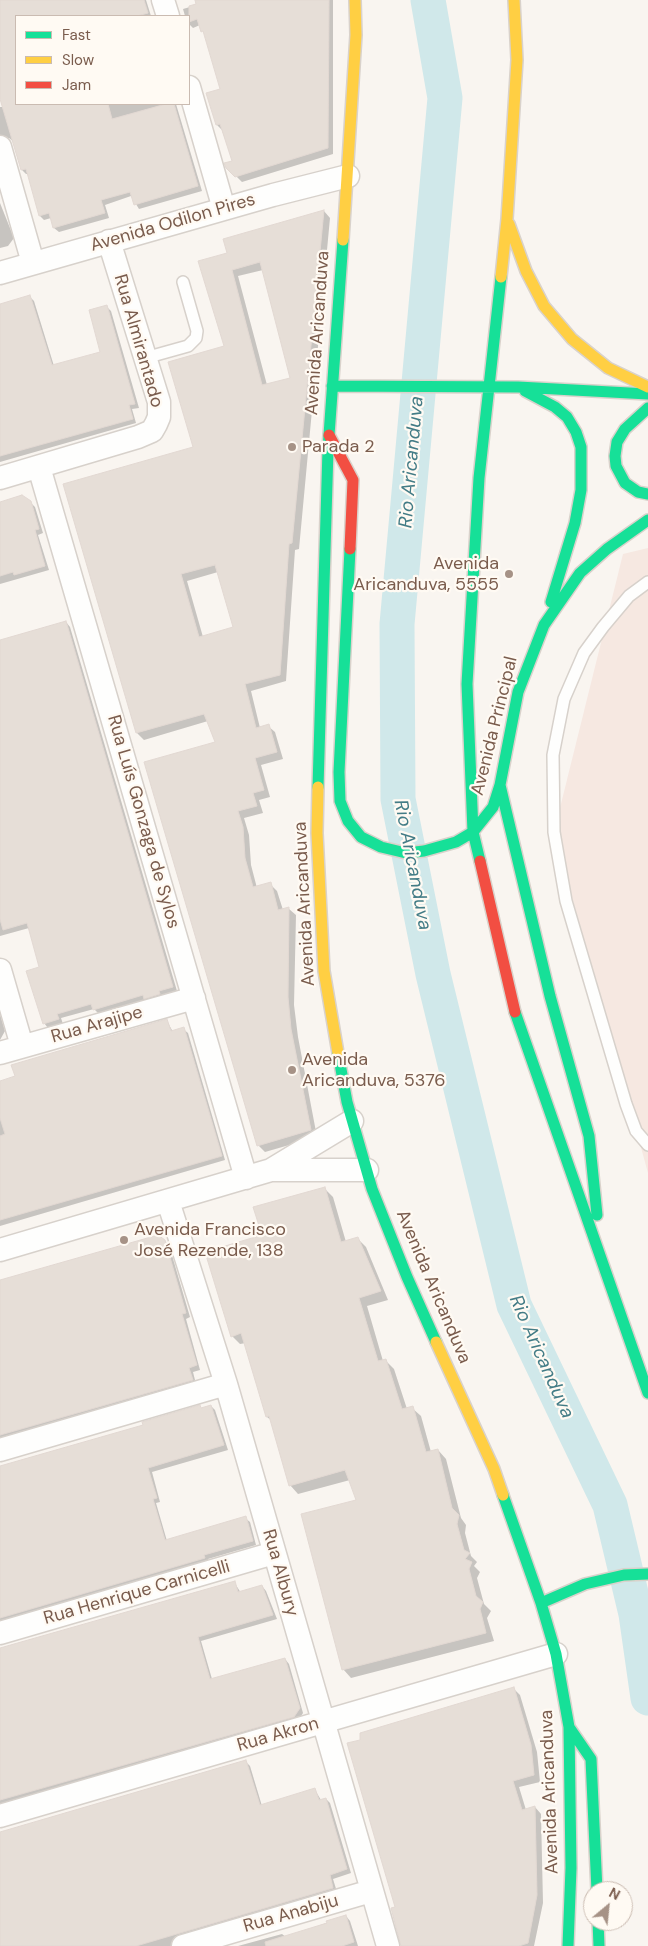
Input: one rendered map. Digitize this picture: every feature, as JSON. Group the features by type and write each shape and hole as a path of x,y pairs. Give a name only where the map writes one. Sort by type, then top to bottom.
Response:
{"main road":[{"name":"Avenida Aricanduva","path":"355,0 356,35 348,176 329,435 317,833 324,970 352,1121 372,1189 407,1277 494,1469 541,1603 556,1654 569,1727 571,1868 568,1946"},
{"path":"514,0 517,60 507,219 479,478 466,684 473,832 511,999 648,1393"},
{"path":"507,219 526,271 544,306 572,339 608,368 648,387"},
{"path":"332,386 518,387 648,394"},
{"path":"518,387 555,407 567,417 576,432 581,447 581,490 575,522 544,625"},
{"path":"648,408 625,428 617,442 615,456 616,466 625,483 638,492 648,494"},
{"name":"Avenida Principal","path":"329,435 353,480 339,772 340,800 348,821 361,837 381,847 406,853 424,851 456,842 473,832 484,820 493,807 500,785 518,692 533,649 544,625 580,573 607,549 648,520"},
{"path":"500,785 550,996 589,1136 597,1213 596,1242"},
{"path":"541,1603 585,1584 624,1575 648,1574"},
{"path":"569,1727 591,1759 597,1881"},
{"path":"598,1931 599,1946"}],"street":[{"path":"163,0 168,15"},
{"path":"190,90 224,209"},
{"path":"0,147 34,263"},
{"name":"Avenida Odilon Pires","path":"0,273 224,209 348,176"},
{"name":"Rua Almirantado","path":"0,478 152,431 159,417 159,402 109,242"},
{"name":"Rua Luís Gonzaga de Sylos","path":"39,467 246,1178"},
{"path":"0,970 22,1046"},
{"name":"Rua Arajipe","path":"0,1053 194,998"},
{"path":"0,1250 168,1202 271,1170 352,1121"},
{"path":"271,1170 367,1170"},
{"name":"Rua Albury","path":"168,1202 226,1384 388,1946"},
{"path":"0,1450 226,1384"},
{"name":"Rua Henrique Carnicelli","path":"0,1633 274,1553"},
{"name":"Rua Akron","path":"0,1816 556,1654"},
{"name":"Rua Anabiju","path":"183,1946 371,1891"}],"lane":[{"path":"145,358 188,346 196,338 197,331 183,282"},
{"path":"648,582 629,596 584,653 564,699 552,755 554,832 566,901 626,1104 636,1131 648,1145"}],"shaded area":[{"path":"648,548 648,1173 554,832 623,554"}],"building":[{"path":"0,0 144,0 148,13 141,15 15,15 15,105 108,105 112,119 162,105 174,105 198,186 134,205 130,192 101,200 105,213 53,228 49,213 39,216 26,169 21,170 0,99"},
{"path":"195,0 329,0 328,148 235,177 226,168 224,163 232,161 220,124 216,125 206,93 220,89 203,31 201,32 197,19 190,22 189,6 196,4"},
{"path":"324,210 292,543 289,544 280,675 245,684 256,728 269,724 277,752 255,758 264,790 253,793 257,806 238,811 243,827 245,858 253,887 271,882 278,910 289,907 288,997 291,1029 311,1130 257,1146 144,762 215,742 204,714 136,733 63,484 193,447 168,362 224,346 198,261 227,253 223,239","holes":["260,262 290,378 262,385 232,270","215,565 233,627 199,637 181,574"]},
{"path":"30,295 52,365 100,352 89,310 107,305 135,404 129,405 133,419 0,456 0,304"},
{"path":"22,495 31,501 39,529 35,530 45,566 14,575 13,572 0,576 0,502"},
{"path":"66,621 173,987 159,991 160,994 144,999 143,995 93,1010 91,1004 57,1014 59,1019 43,1024 26,971 39,967 27,923 3,930 0,919 0,640"},
{"path":"167,1019 171,1031 184,1027 222,1156 0,1220 0,1136 5,1134 0,1118 0,1081 15,1076 11,1065"},
{"path":"325,1187 341,1242 358,1237 381,1291 359,1298 378,1361 386,1359 402,1409 413,1406 426,1452 438,1449 452,1508 459,1515 457,1524 464,1550 470,1553 465,1559 472,1562 469,1569 476,1596 483,1602 480,1609 486,1633 342,1670 301,1514 356,1500 345,1470 289,1486 269,1416 266,1417 241,1333 231,1337 205,1252 262,1235 253,1207"},
{"path":"158,1235 165,1240 186,1313 182,1314 197,1365 189,1368 193,1380 0,1435 0,1280"},
{"path":"200,1405 201,1408 211,1405 224,1445 148,1468 157,1498 153,1499 165,1540 246,1516 253,1541 204,1555 205,1558 0,1618 0,1466 143,1425 142,1422"},
{"path":"235,1581 238,1592 262,1585 273,1615 198,1637 210,1679 285,1658 300,1708 294,1717 0,1800 0,1648"},
{"path":"514,1687 531,1745 534,1775 513,1781 522,1810 535,1806 537,1895 528,1943 519,1946 401,1946 391,1908 395,1907 347,1743 360,1740 360,1733"},
{"path":"246,1760 260,1805 315,1788 319,1800 326,1798 347,1869 330,1875 333,1888 136,1946 0,1946 0,1832"},
{"path":"346,1915 354,1942 342,1946 266,1946 265,1942 327,1923 326,1921"}],"waterway":[{"name":"Rio Aricanduva","path":"428,0 445,98 397,624 398,799 433,974 514,1305 610,1505 636,1614 648,1698"}],"traffic: fast":[{"path":"318,787 328,449 343,240"},
{"path":"480,861 473,832 467,684 479,478 501,277"},
{"path":"332,386 518,387 648,394"},
{"path":"525,391 555,407 567,417 576,432 581,447 581,490 575,523 551,602"},
{"path":"648,408 625,429 617,442 615,456 616,466 625,483 638,492 648,494"},
{"path":"473,832 493,807 500,785 518,692 544,625 580,573 607,549 648,520"},
{"path":"350,549 339,772 340,801 348,821 361,837 381,847 406,853 424,851 456,842 473,832"},
{"path":"500,785 550,996 589,1136 597,1215"},
{"path":"515,1012 648,1393"},
{"path":"338,1053 347,1102 372,1189 407,1277 436,1342"},
{"path":"503,1495 541,1603 556,1654 569,1727 571,1868 568,1946"},
{"path":"541,1603 585,1584 624,1575 648,1574"},
{"path":"569,1727 591,1759 597,1881"},
{"path":"598,1931 599,1946"}],"traffic: slow":[{"path":"343,240 356,35 355,0"},
{"path":"501,277 507,219 517,60 514,0"},
{"path":"509,224 526,271 544,306 572,339 608,368 648,387"},
{"path":"318,787 317,833 324,971 338,1053"},
{"path":"436,1342 494,1469 503,1495"}],"traffic: jam":[{"path":"329,435 353,480 350,549"},
{"path":"480,861 515,1012"}],"place":[{"name":"Parada 2","path":"292,447"},
{"name":"Avenida Aricanduva, 5555","path":"509,574"},
{"name":"Avenida Aricanduva, 5376","path":"292,1070"},
{"name":"Avenida Francisco José Rezende, 138","path":"124,1240"}]}
